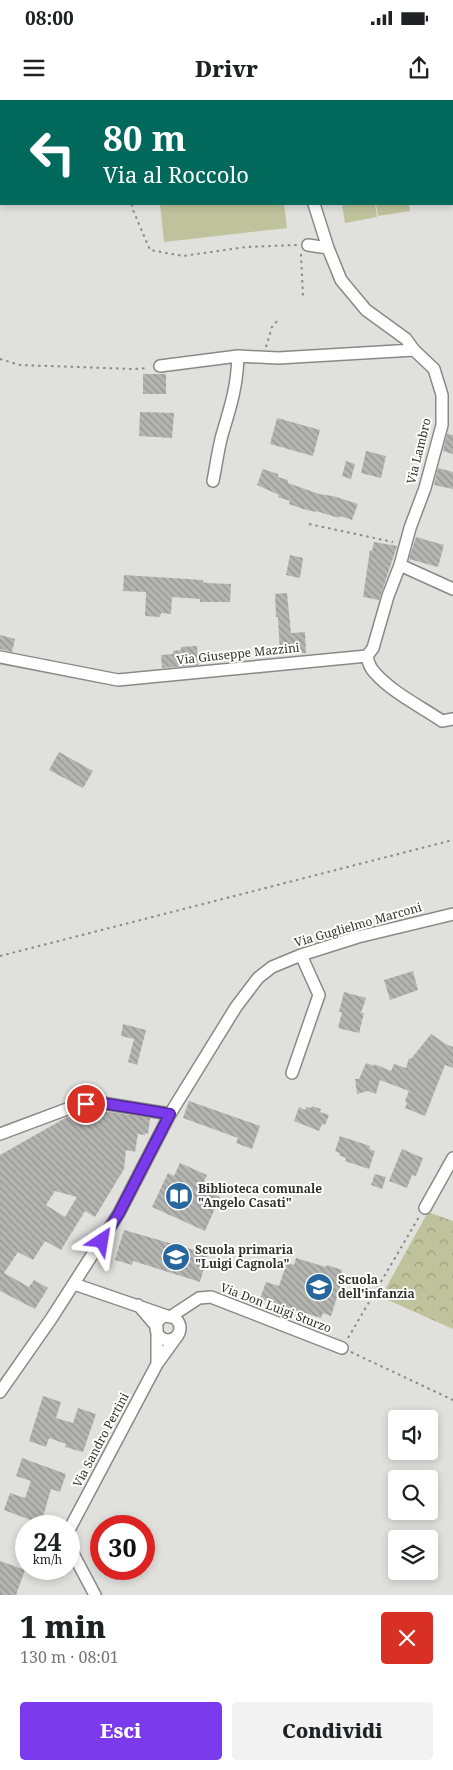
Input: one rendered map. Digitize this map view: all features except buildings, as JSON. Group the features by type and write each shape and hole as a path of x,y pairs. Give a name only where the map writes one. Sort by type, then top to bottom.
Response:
{"street":[{"name":"Via Lambro","path":"314,205 328,248 341,280 366,310 406,339 434,370 442,395 442,425 425,488 388,596 373,648 367,656"},
{"path":"304,245 328,248"},
{"path":"160,366 238,356 278,358 414,350"},
{"path":"213,481 222,436 237,383 238,356"},
{"path":"400,565 453,589"},
{"path":"367,656 374,672 387,684 442,721 453,719"},
{"name":"Via Giuseppe Mazzini","path":"0,657 118,680 367,656"},
{"name":"Via Guglielmo Marconi","path":"0,1392 74,1284 119,1213 170,1114 236,1007 258,978 272,967 301,955 358,937 453,914"},
{"path":"292,1072 319,994 301,955"},
{"path":"0,1134 75,1106 96,1102 170,1114"},
{"path":"425,1208 453,1158"},
{"path":"74,1284 137,1304 170,1316 176,1319 179,1331 172,1339 164,1339 158,1334 157,1327 137,1304"},
{"path":"157,1364 157,1327 162,1318 170,1316 199,1298"},
{"name":"Via Don Luigi Sturzo","path":"199,1298 211,1298 342,1348"},
{"name":"Via Sandro Pertini","path":"77,1515 157,1364 199,1298"},
{"path":"80,1568 94,1595"}],"path":[{"path":"132,205 150,250 183,256 246,247 304,245 303,297"},
{"path":"278,320 272,327 264,351 277,350 278,358"},
{"path":"0,359 20,365 134,370 160,366"},
{"path":"309,524 405,545"},
{"path":"0,956 453,840"},
{"path":"425,1208 342,1348 453,1400"}],"green space":[{"path":"160,205 284,205 287,228 164,242"},
{"path":"342,205 375,205 377,217 345,223"},
{"path":"376,205 409,205 410,211 378,216"},
{"path":"428,1212 453,1221 453,1329 381,1297"}],"place":[{"name":"Biblioteca comunale \"Angelo Casati\"","path":"179,1196"},
{"name":"Scuola primaria \"Luigi Cagnola\"","path":"176,1257"},
{"name":"Scuola dell'infanzia","path":"319,1287"}],"route":[{"path":"86,1104 96,1102 170,1114 119,1213 102,1241"}]}
